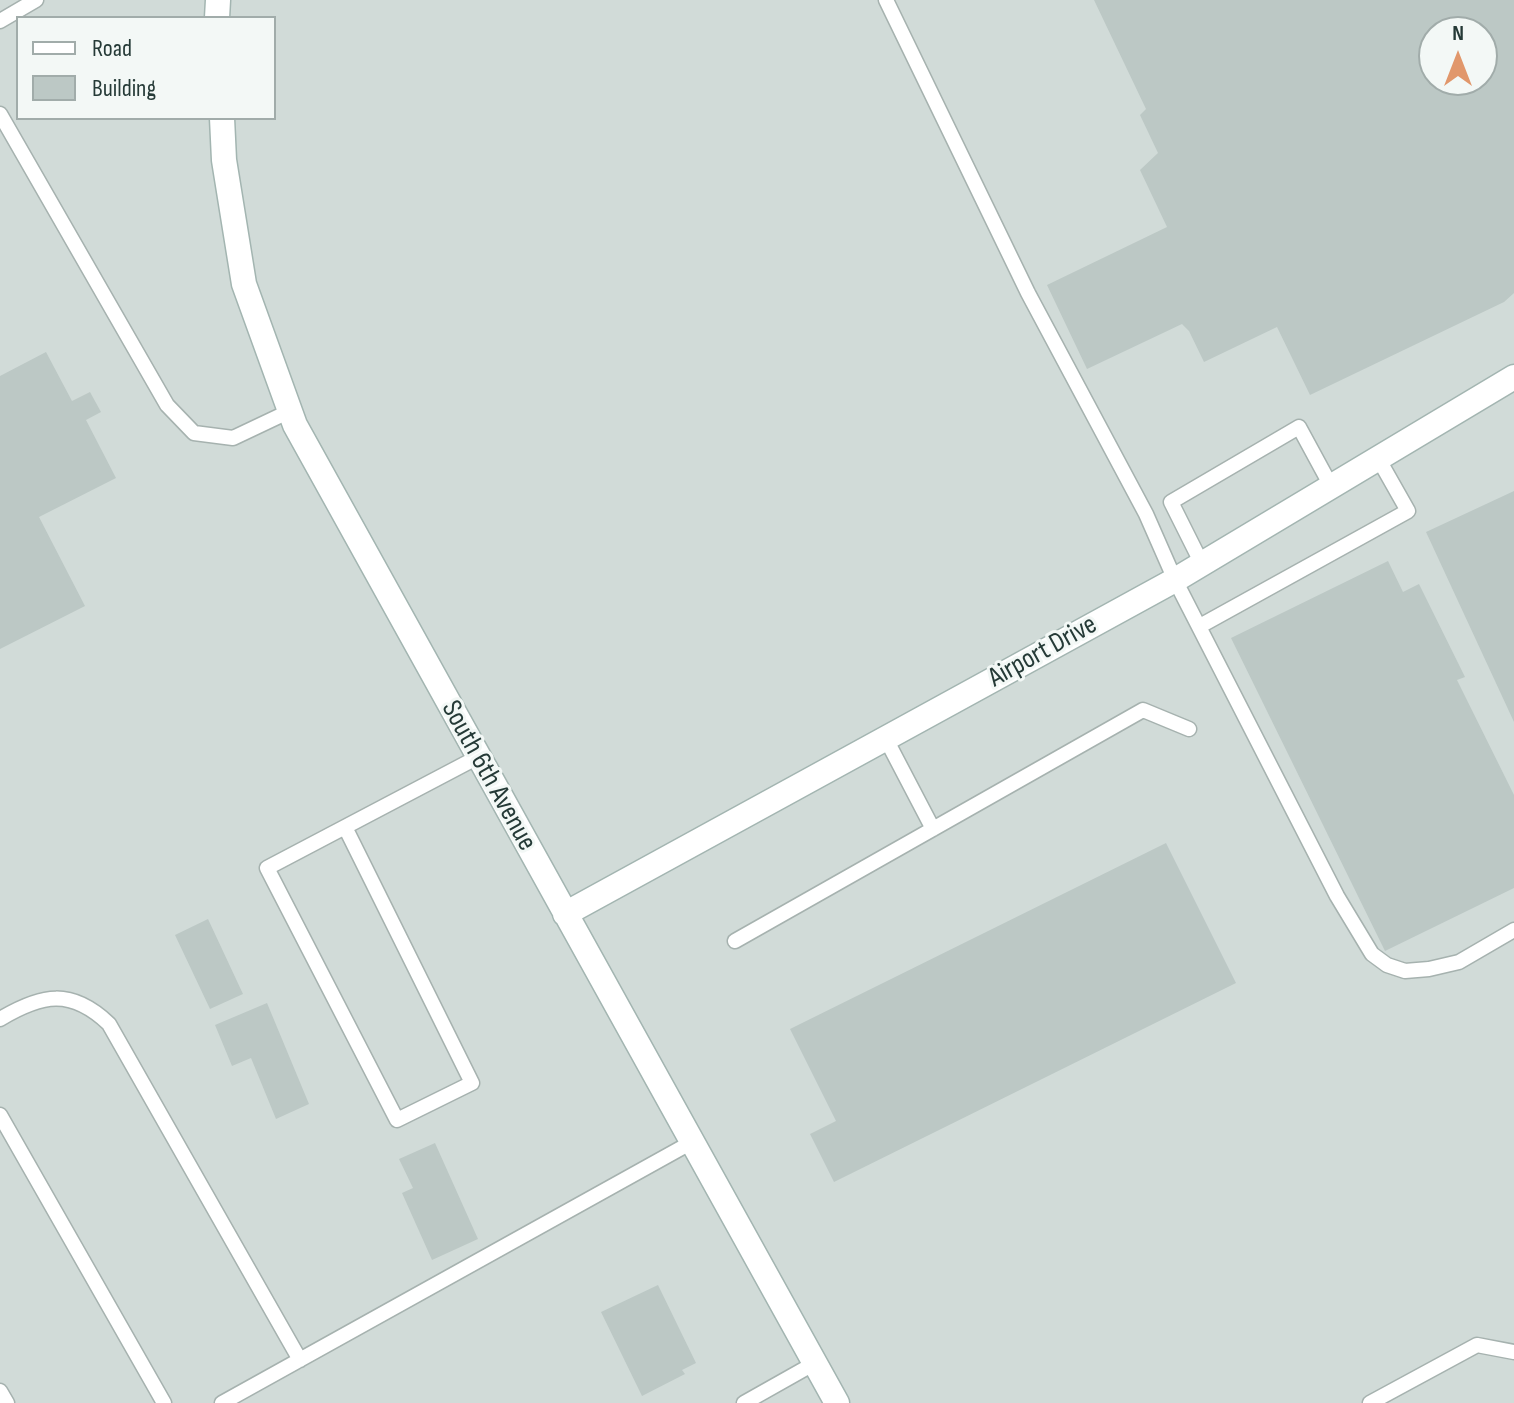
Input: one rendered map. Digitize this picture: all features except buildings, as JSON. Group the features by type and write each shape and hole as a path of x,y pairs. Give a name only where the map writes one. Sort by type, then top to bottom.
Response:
{"street":[{"name":"South 6th Avenue","path":"222,120 224,160 244,284 295,425 837,1403"},
{"name":"Airport Drive","path":"565,914 1175,580 1514,377"}],"lane":[{"path":"0,21 36,0"},
{"path":"886,0 1028,293 1146,514 1175,580 1337,896 1372,954 1387,965 1405,971 1429,969 1459,962 1514,930"},
{"path":"0,114 167,405 194,433 233,438 290,411"},
{"path":"1146,514 1299,427 1331,486"},
{"path":"1200,626 1408,511 1378,458"},
{"path":"1171,502 1202,564"},
{"path":"735,941 1143,710 1189,729"},
{"path":"886,739 933,829"},
{"path":"345,827 472,1083 397,1120 267,868 478,757"},
{"path":"0,1019 25,1005 51,998 70,999 82,1004 109,1024 300,1360"},
{"path":"0,1115 164,1403"},
{"path":"222,1403 692,1142"},
{"path":"1370,1403 1477,1345 1514,1352"},
{"path":"744,1403 815,1363"},
{"path":"0,1391 7,1403"}],"shaded area":[{"path":"0,0 1514,0 1514,1403 0,1403"}]}
